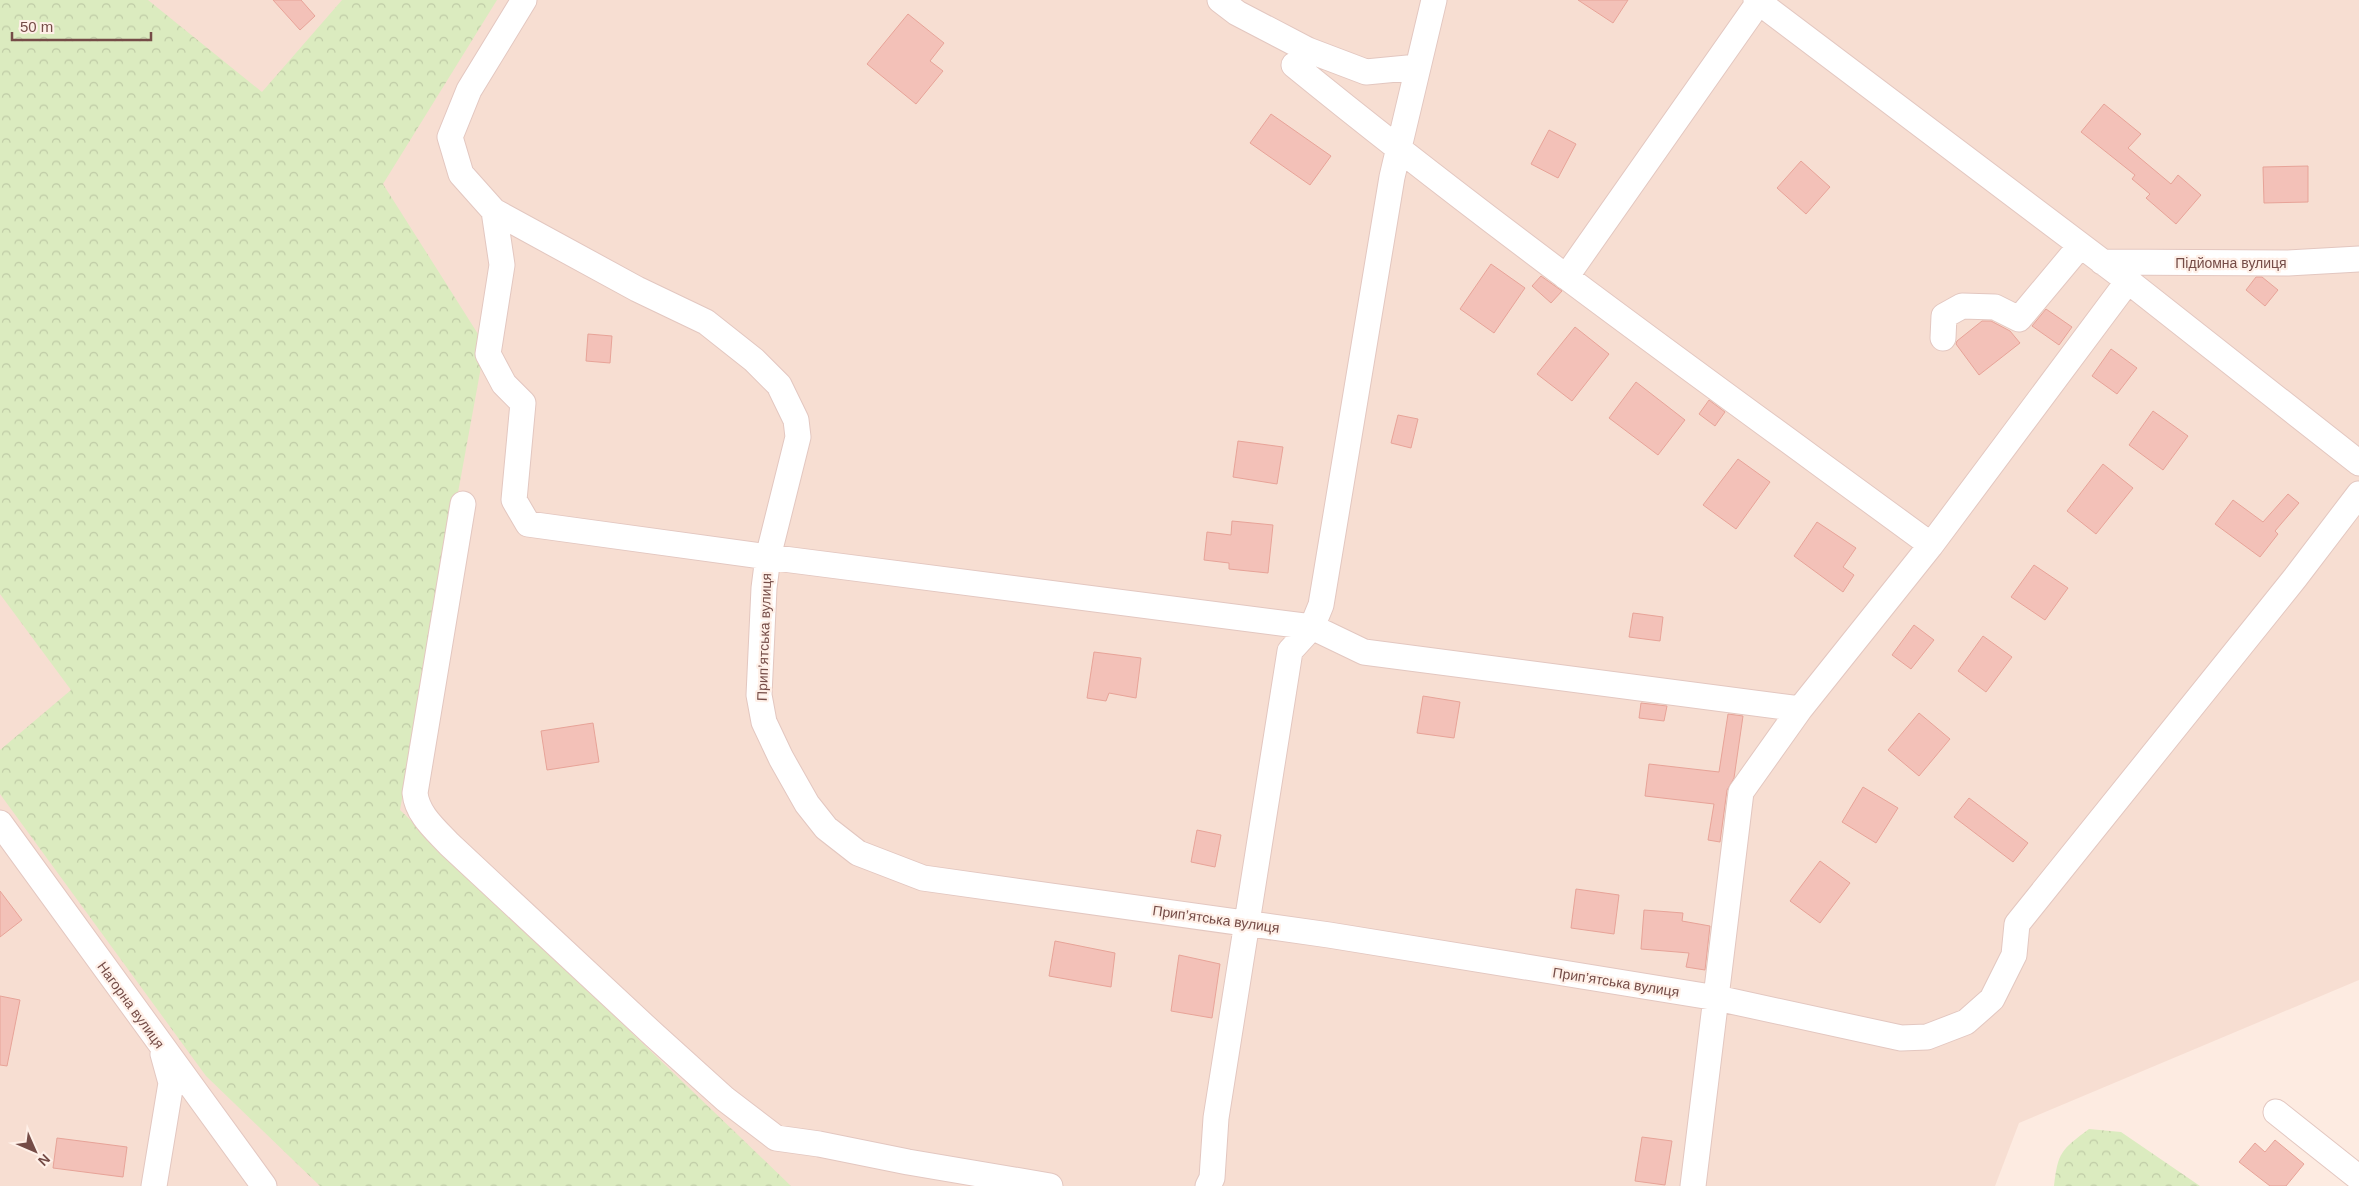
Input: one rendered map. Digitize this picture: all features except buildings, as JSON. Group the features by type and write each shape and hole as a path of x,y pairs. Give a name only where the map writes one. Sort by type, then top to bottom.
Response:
{"street":[{"path":"524,0 468,90 450,137 461,174 494,211 502,266 488,354 504,384 523,403 514,500 528,524 1312,627 1364,652 1800,709"},
{"path":"1220,0 1237,13 1308,50 1366,72 1418,67"},
{"path":"1208,1186 1212,1178 1216,1118 1290,651 1312,627 1321,605 1392,178 1434,0"},
{"path":"1566,276 1757,1 2128,281 2359,463"},
{"path":"1294,64 1399,150 1566,276 1931,545"},
{"name":"Прип’ятська вулиця","path":"494,211 637,289 706,322 754,360 779,385 796,420 798,437 768,557 764,588 759,695 764,722 781,758 807,804 826,828 858,853 923,878 1246,923 1717,998 1901,1038 1927,1036 1966,1022 1992,998 2014,955 2017,924 2295,578 2359,494"},
{"path":"1943,338 1944,316 1962,306 1995,307 2019,319 2080,246"},
{"name":"Підйомна вулиця","path":"2102,262 2288,263 2359,259"},
{"path":"1693,1186 1741,792 1800,709 1931,545 2128,281"},
{"path":"463,504 415,794 416,804 427,820 449,844 654,1035 725,1099 776,1138 819,1144 908,1162 1050,1186"},
{"name":"Нагорна вулиця","path":"0,823 264,1186"},
{"path":"154,1186 171,1083 159,1042"},
{"path":"2276,1112 2359,1178"}],"shaded area":[{"path":"0,0 2359,0 2359,980 2019,1123 1995,1186 0,1186"}],"green space":[{"path":"0,0 148,0 262,92 342,0 497,0 383,184 485,345 400,810 791,1186 320,1186 206,1076 0,794 0,750 71,690 0,594"},
{"path":"2089,1129 2121,1132 2200,1186 2054,1186 2057,1166 2062,1153 2072,1142"}]}
